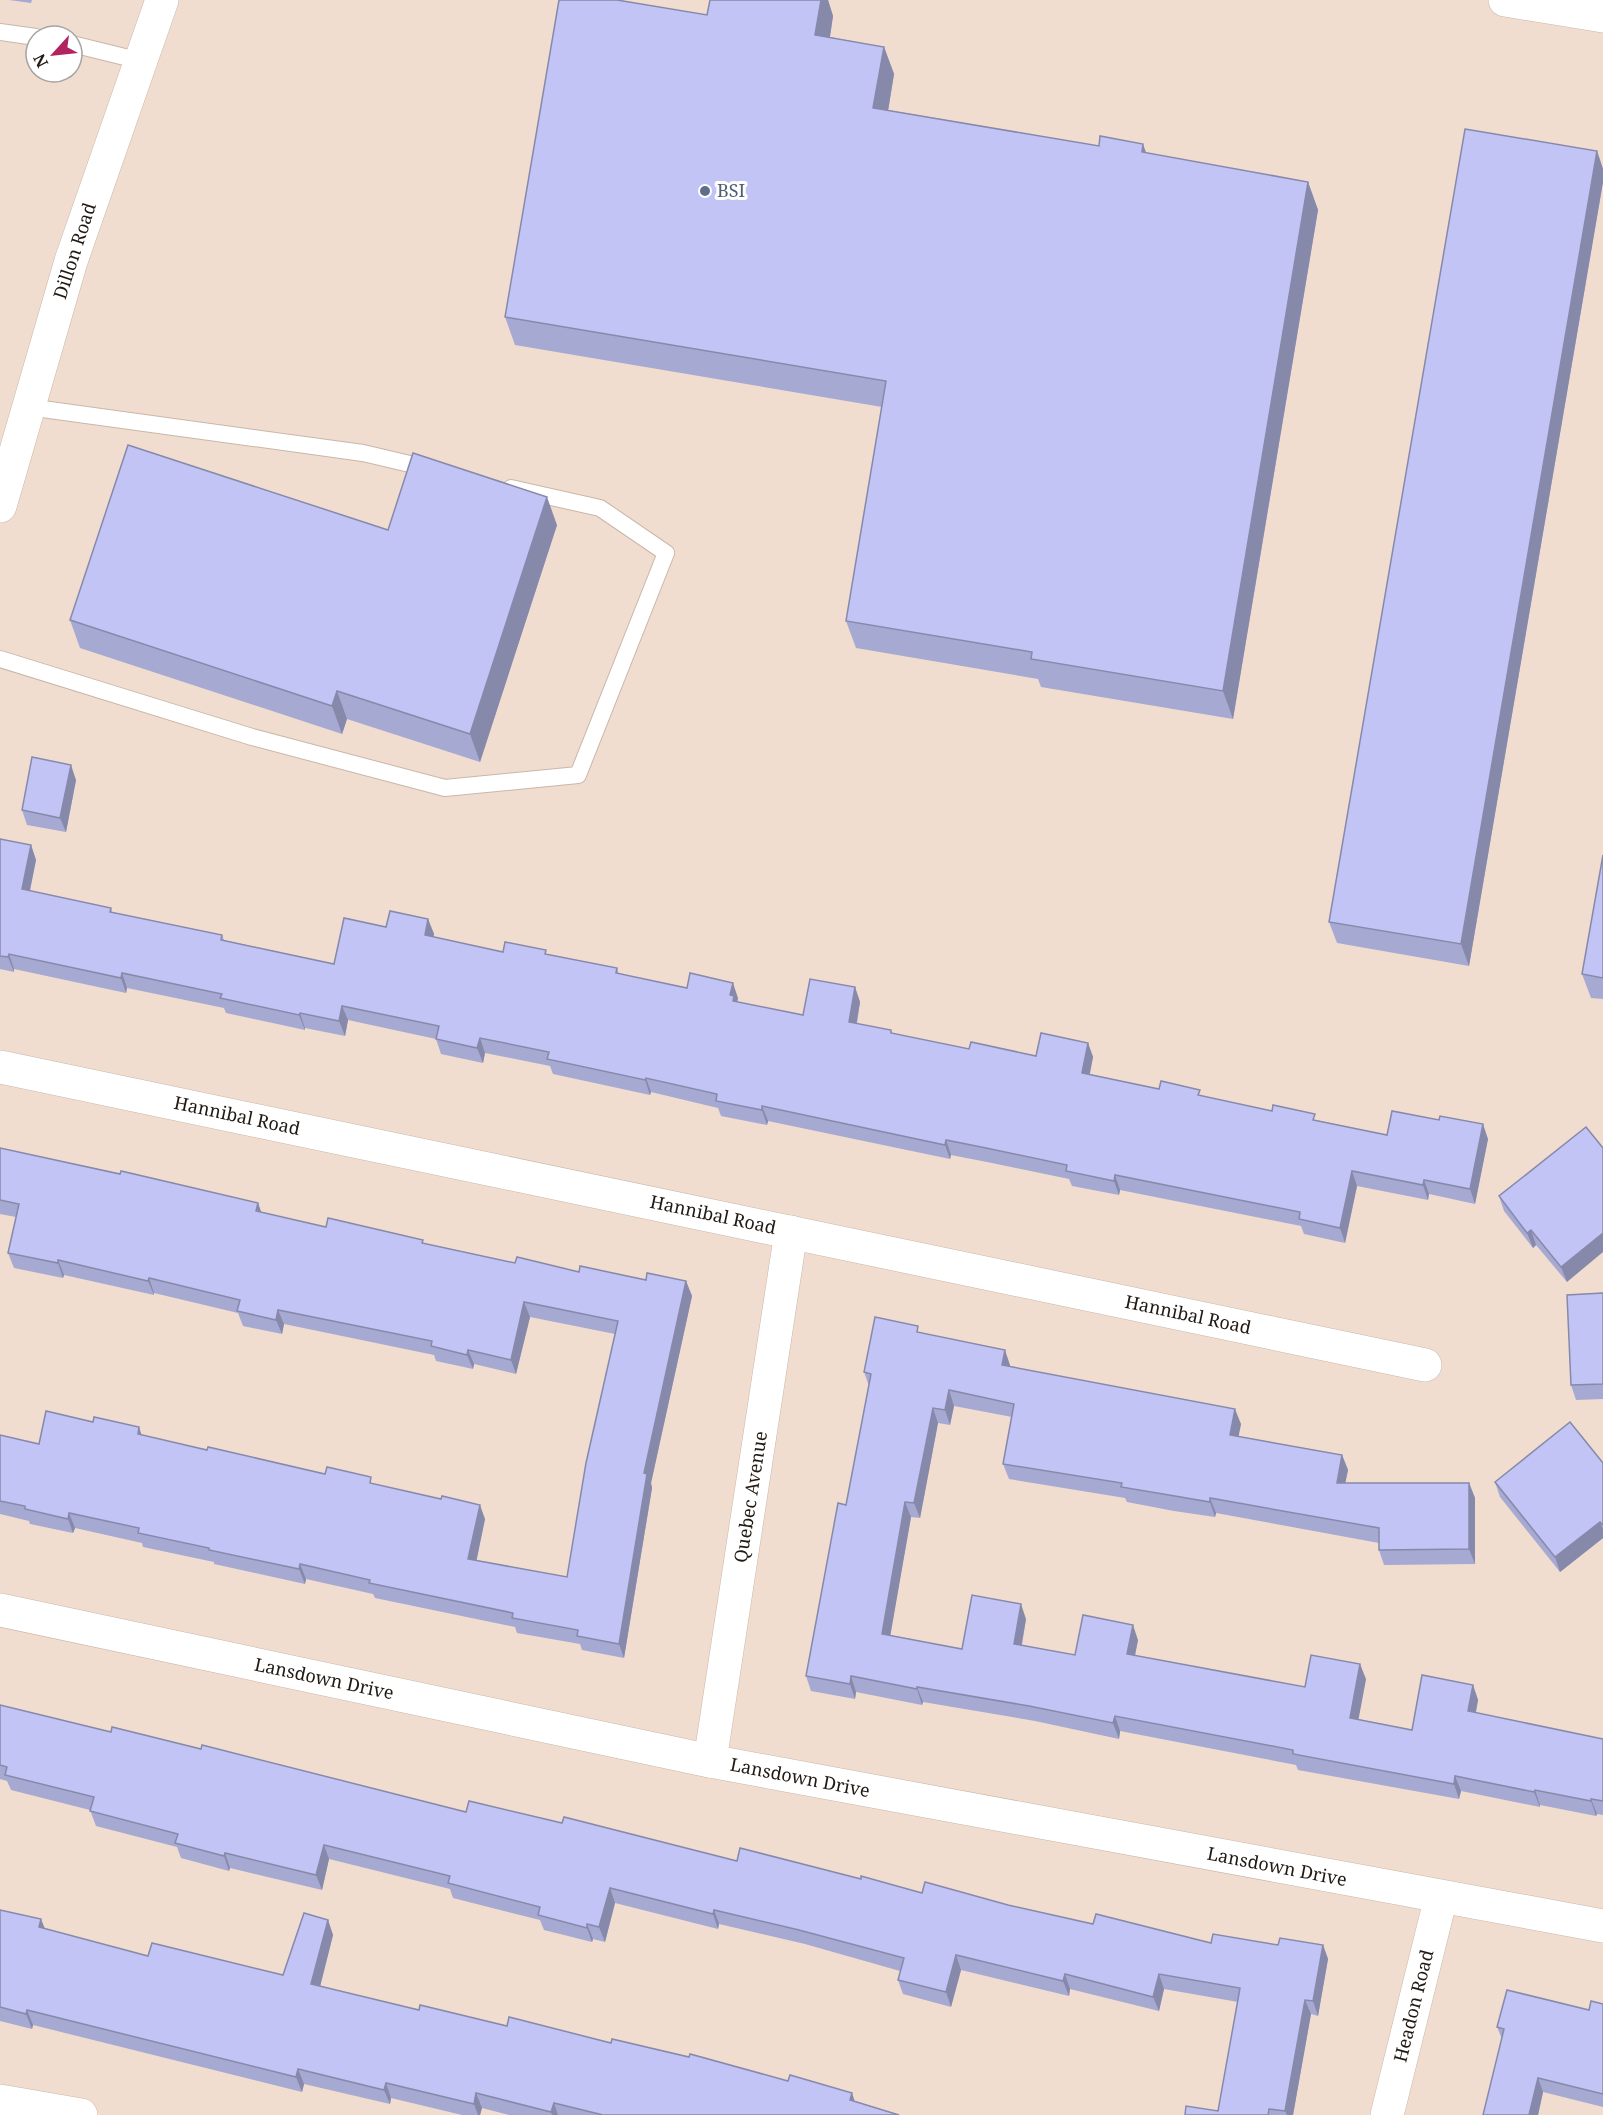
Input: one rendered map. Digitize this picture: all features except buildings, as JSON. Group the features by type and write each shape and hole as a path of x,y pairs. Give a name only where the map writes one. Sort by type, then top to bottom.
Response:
{"street":[{"name":"Dillon Road","path":"0,506 70,261 162,0"},
{"path":"1505,0 1603,16"},
{"name":"Hannibal Road","path":"0,1066 1425,1365"},
{"name":"Quebec Avenue","path":"710,1761 791,1232"},
{"name":"Lansdown Drive","path":"0,1610 710,1761 1441,1898 1603,1926"},
{"name":"Headon Road","path":"1387,2115 1441,1898"},
{"path":"0,2101 81,2115"}],"lane":[{"path":"0,32 24,36"},
{"path":"84,47 141,61"},
{"path":"28,406 363,453 442,471"},
{"path":"0,659 252,737 445,788 578,775 666,553 600,508 498,484"}],"place":[{"name":"BSI","path":"705,191"}]}
